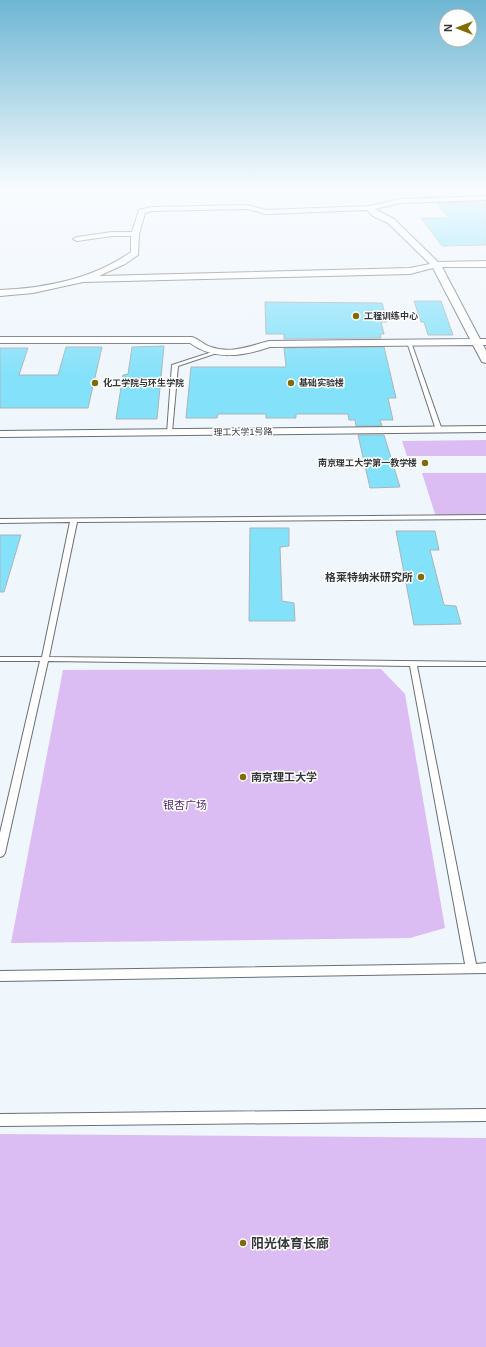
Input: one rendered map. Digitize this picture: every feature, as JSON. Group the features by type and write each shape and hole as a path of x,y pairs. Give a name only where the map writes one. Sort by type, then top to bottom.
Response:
{"street":[{"path":"0,293 25,292 82,279 111,269 127,260 135,253 135,250"},
{"path":"420,250 436,266 481,342 486,360"},
{"path":"82,279 410,271 436,266 486,264"},
{"path":"0,340 192,340 198,346 217,352 252,350 269,344 481,342"},
{"name":"理工大学1号路","path":"0,434 486,429"}],"lane":[{"path":"409,342 439,430"},
{"path":"168,432 175,365 217,352"},
{"path":"0,521 486,517"},
{"path":"0,853 45,659 74,521"},
{"path":"0,659 486,664"},
{"path":"413,663 471,968"},
{"path":"0,976 486,968"},
{"path":"0,1120 486,1115"}],"green space":[{"path":"486,440 486,456 407,456 402,441"},
{"path":"422,473 486,473 486,517 436,517"},
{"name":"银杏广场","path":"381,669 405,694 445,928 410,938 11,943 63,670"},
{"name":"阳光体育长廊","path":"0,1134 486,1138 486,1347 0,1347"}],"building":[{"path":"414,301 441,301 453,335 428,335 424,322 421,322"},
{"name":"工程训练中心","path":"265,302 382,303 387,322 381,322 384,334 380,334 381,338 284,339 284,334 266,334"},
{"path":"164,346 157,419 116,419 123,375 128,374 132,347"},
{"path":"66,347 102,347 88,408 0,408 0,348 28,348 19,375 58,375"},
{"name":"基础实验楼","path":"384,347 396,398 388,398 393,420 380,420 382,426 356,426 355,420 349,420 348,414 296,414 296,418 266,418 266,414 218,414 217,418 186,418 191,367 286,367 284,348"},
{"path":"358,435 384,435 400,487 370,488"},
{"path":"250,528 289,528 289,546 280,547 282,601 294,603 295,621 249,621"},
{"name":"格莱特纳米研究所","path":"396,531 435,531 439,550 430,550 444,605 456,606 461,624 414,625"},
{"path":"0,535 21,535 4,592 0,592"}],"place":[{"name":"工程训练中心","path":"356,316"},
{"name":"化工学院与环生学院","path":"95,383"},
{"name":"基础实验楼","path":"291,383"},
{"name":"南京理工大学第一教学楼","path":"425,463"},
{"name":"格莱特纳米研究所","path":"421,577"},
{"name":"南京理工大学","path":"243,777"},
{"name":"阳光体育长廊","path":"243,1243"}]}
